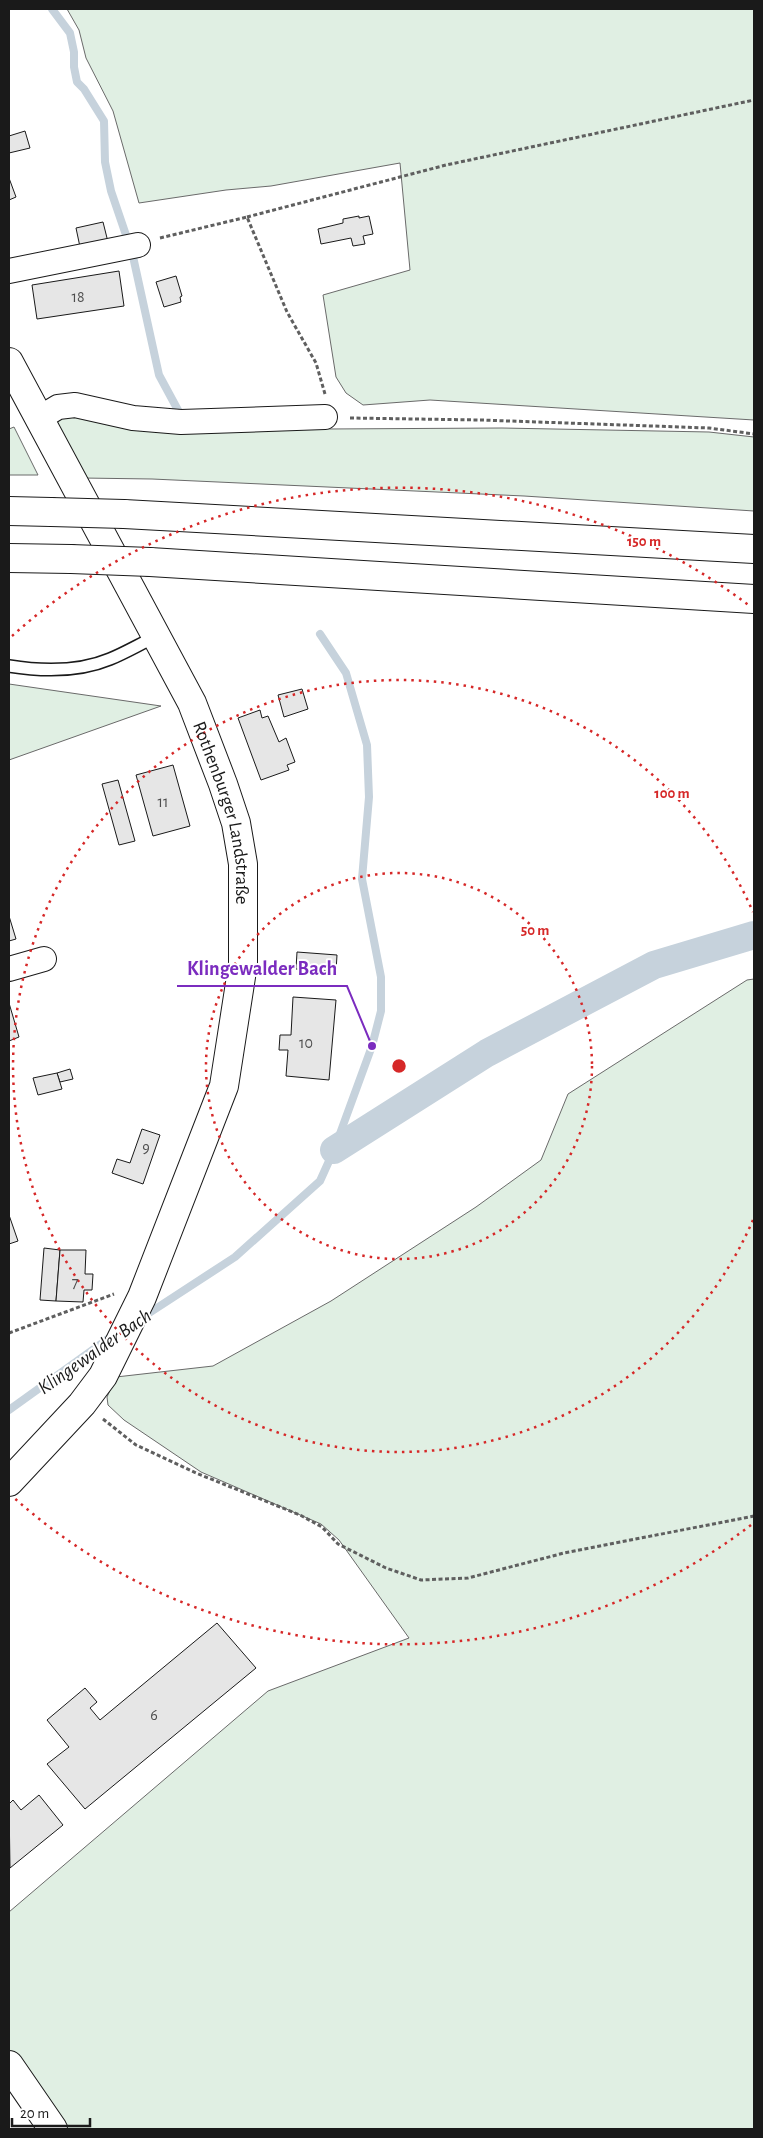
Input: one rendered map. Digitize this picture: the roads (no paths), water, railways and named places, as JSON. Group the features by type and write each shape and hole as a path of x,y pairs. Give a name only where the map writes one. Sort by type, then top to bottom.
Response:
{"main road":[{"name":"Rothenburger Landstraße","path":"9,362 192,703 236,823 243,864 244,911 243,964 224,1086 145,1289 103,1376 82,1404 9,1482"},
{"path":"9,511 124,514 754,549"},
{"path":"9,558 150,562 754,599"},
{"path":"9,2065 53,2129"}],"street":[{"path":"9,271 138,244"},
{"path":"38,419 58,407 75,405 133,418 181,422 325,418"},
{"path":"9,969 44,959"}],"lane":[{"path":"9,666 32,669 86,667 108,660 155,637"}],"waterway":[{"name":"Klingewalder Bach","path":"52,9 70,33 77,82 84,89 104,121 105,162 111,191 127,238"},
{"name":"Klingewalder Bach","path":"132,252 159,375 179,412"},
{"name":"Klingewalder Bach","path":"143,1317 235,1257 320,1181 334,1150 372,1046 381,1011 381,977 362,879 369,797 367,745 346,673 320,634"},
{"path":"334,1150 487,1053 654,965 754,935"},
{"name":"Klingewalder Bach","path":"9,1410 112,1336"}],"place":[{"name":"Klingewalder Bach","path":"372,1046"}]}
